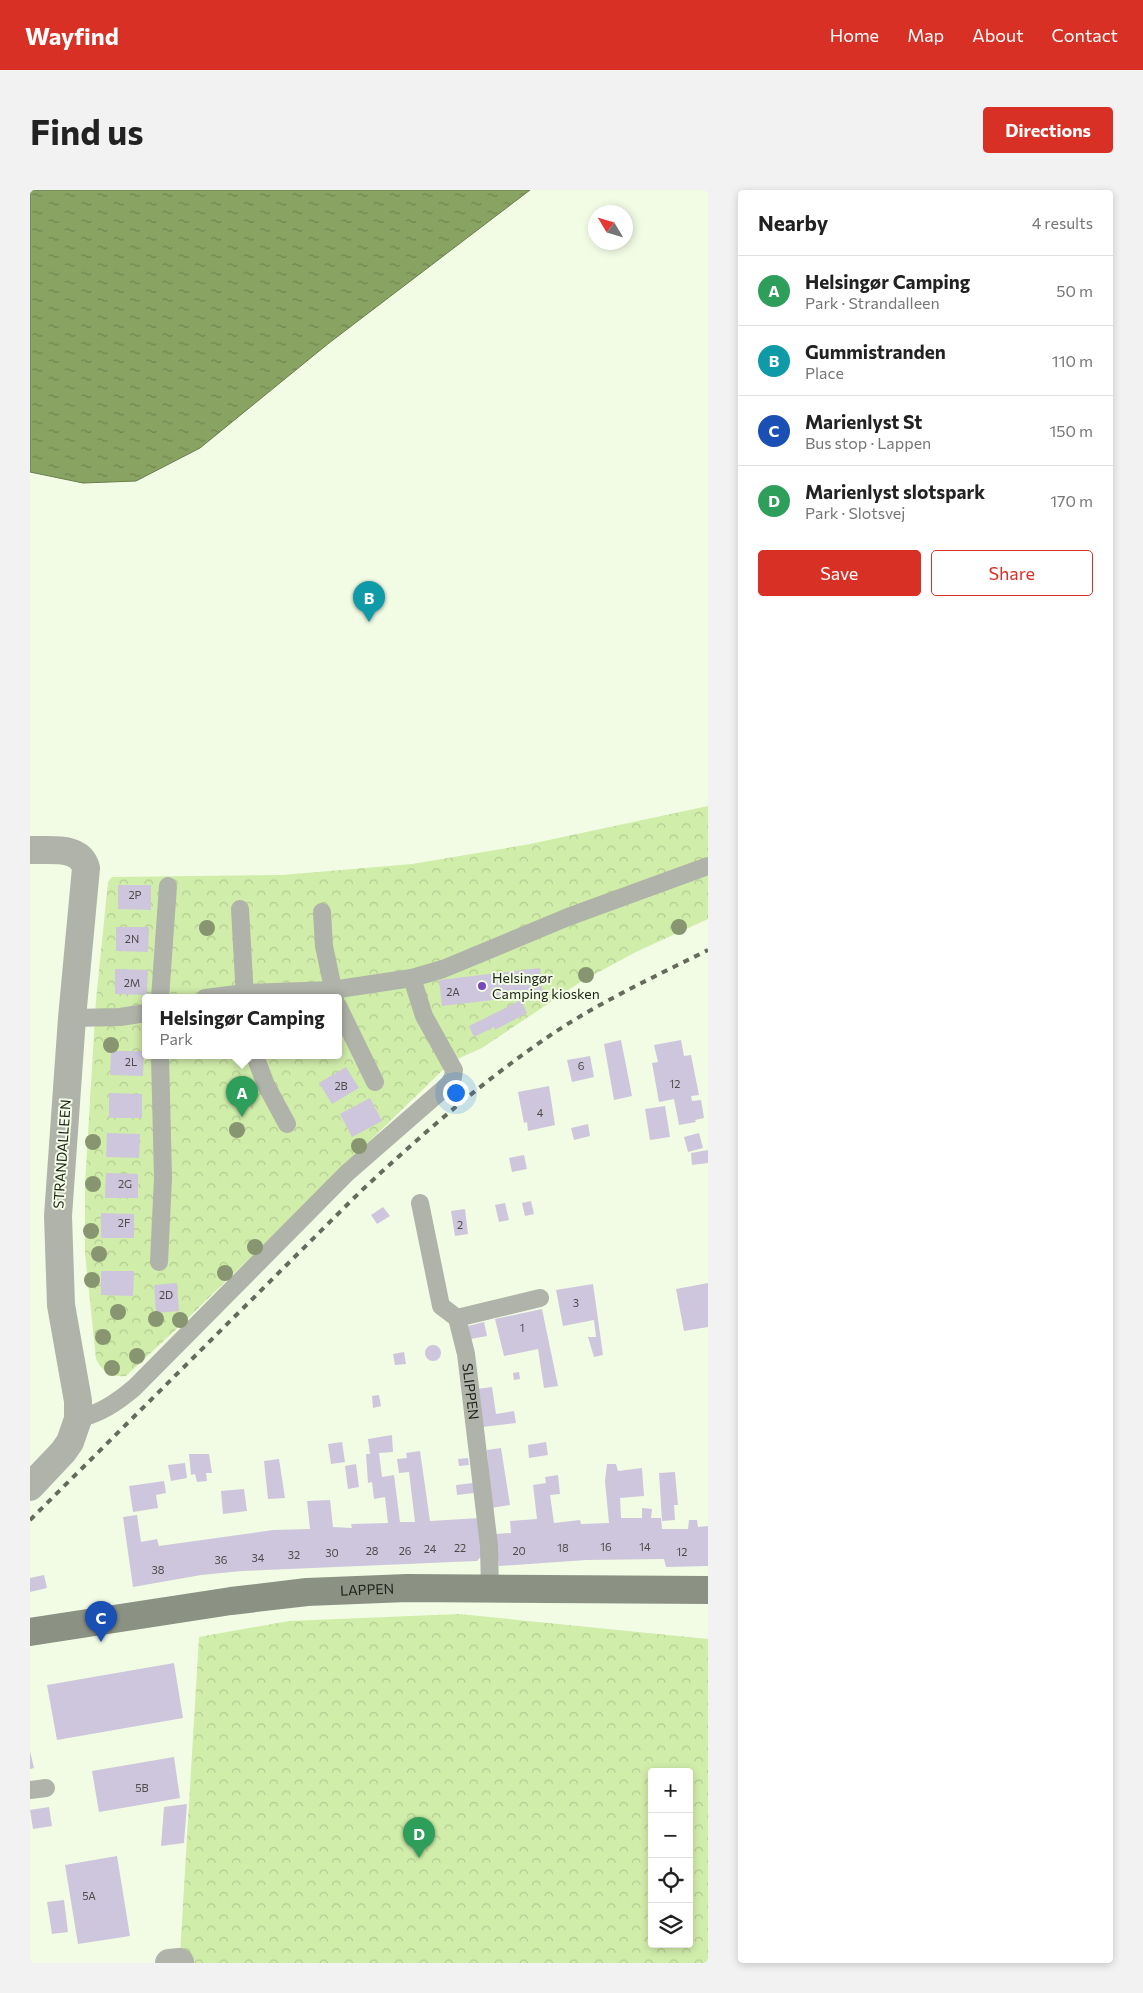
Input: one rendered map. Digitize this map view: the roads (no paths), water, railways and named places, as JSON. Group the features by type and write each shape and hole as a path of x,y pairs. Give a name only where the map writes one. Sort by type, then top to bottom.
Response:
{"main road":[{"name":"LAPPEN","path":"30,1632 230,1601 307,1592 407,1588 708,1590"}],"street":[{"name":"STRANDALLEEN","path":"30,850 72,852 84,860 86,868 72,1018 58,1216 61,1305 78,1401 78,1419 63,1452 30,1487"}],"lane":[{"path":"342,996 443,969 568,917 708,866"},
{"path":"160,994 168,886"},
{"path":"240,909 245,994"},
{"path":"322,912 324,946 334,994"},
{"path":"78,1419 98,1414 116,1404 134,1388 347,1173 449,1084 453,1077 451,1062 427,1022 412,978"},
{"path":"342,1013 375,1082"},
{"path":"72,1018 120,1017 142,1014"},
{"path":"159,1262 163,1178 160,1059"},
{"path":"256,1059 266,1085 287,1124"},
{"path":"420,1203 441,1306 457,1318 540,1298"},
{"name":"SLIPPEN","path":"457,1318 466,1354 489,1546 490,1589"}],"water":[{"path":"30,190 530,190 329,343 200,448 136,481 83,483 30,472"}],"railway":[{"path":"30,1520 361,1191 448,1113 494,1076 561,1028 623,992 708,950"}],"place":[{"name":"Gummistranden","path":"369,622"},
{"name":"Helsingør Camping kiosken","path":"482,986"},
{"name":"Helsingør Camping","path":"242,1117"},
{"name":"Marienlyst St","path":"101,1642"},
{"name":"Marienlyst slotspark","path":"419,1858"}]}
